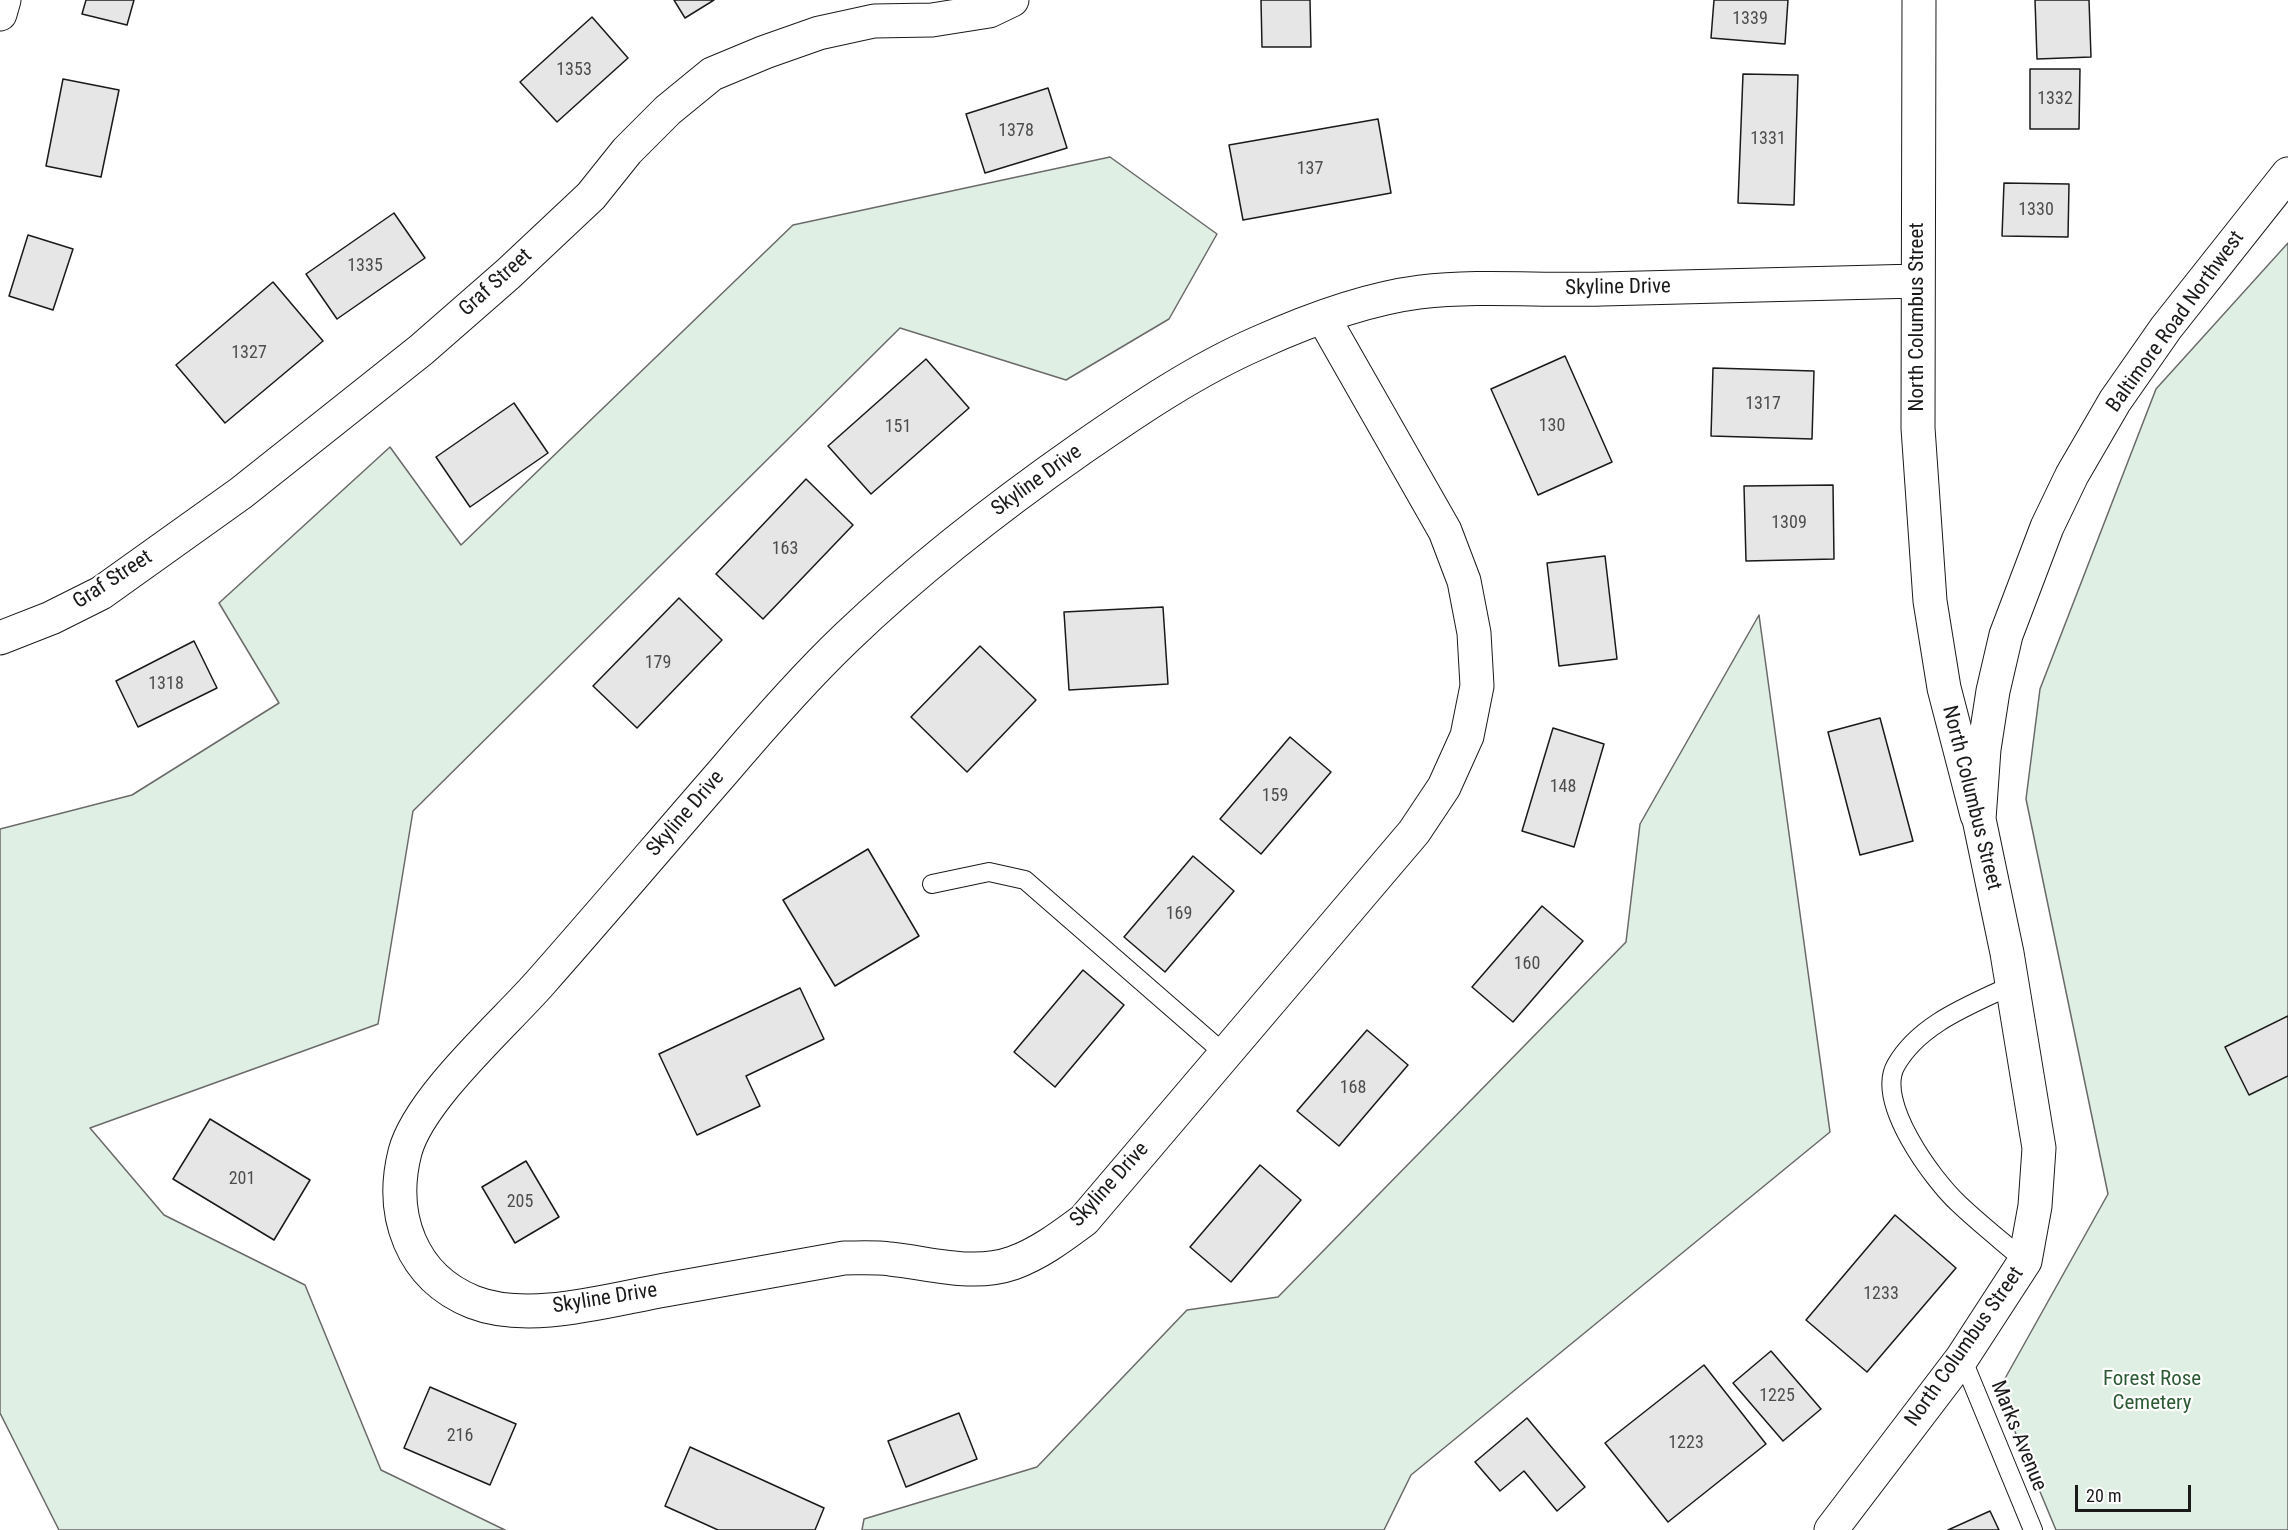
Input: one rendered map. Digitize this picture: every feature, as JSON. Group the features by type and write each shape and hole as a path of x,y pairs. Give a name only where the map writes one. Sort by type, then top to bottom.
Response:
{"street":[{"path":"0,14 4,0"},
{"name":"Graf Street","path":"0,638 51,618 101,592 241,493 421,350 508,274 591,196 627,151 668,110 712,74 819,33 874,21 932,20 989,11 1012,0"},
{"name":"North Columbus Street","path":"1831,1530 1962,1359 2025,1261 2035,1206 2039,1148 2012,984 1979,819 1944,687 1930,601 1918,428 1919,0"},
{"name":"Baltimore Road Northwest","path":"1979,819 1984,749 1993,691 2006,635 2048,527 2072,475 2115,401 2166,328 2288,174"},
{"name":"Skyline Drive","path":"1323,317 1445,531 1464,581 1474,633 1477,686 1467,736 1444,787 1414,832 1084,1220 1044,1249 1011,1264 974,1269 936,1267 888,1258 844,1258 556,1309 500,1310 472,1302 444,1286 420,1264 408,1244 400,1188 405,1152 412,1135 440,1091 539,984 764,724 843,640 928,564 1017,494 1107,431 1205,370 1256,344 1323,317 1415,293 1472,288 1585,290 1917,281"}],"lane":[{"path":"932,884 989,872 1025,880 1226,1055"},
{"path":"2012,984 1941,1019 1913,1044 1896,1066 1891,1085 1892,1103 1908,1136 1932,1171 1957,1203 2025,1261"},
{"name":"Marks Avenue","path":"1962,1359 2033,1530"}],"green space":[{"path":"1110,157 1217,234 1169,319 1066,380 900,328 413,811 378,1024 90,1128 164,1215 305,1285 381,1470 505,1530 59,1530 0,1413 0,829 132,795 279,703 219,603 390,447 461,545 793,225"},
{"name":"Forest Rose Cemetery","path":"2288,243 2288,1530 2056,1530 1998,1391 2108,1194 2026,799 2040,689 2156,389"},
{"path":"1759,615 1830,1132 1411,1475 1384,1530 862,1530 864,1519 1037,1467 1187,1310 1278,1297 1626,942 1640,824"}],"building":[{"path":"86,0 134,0 127,25 82,14"},
{"path":"674,0 714,0 685,18"},
{"path":"1261,0 1310,0 1311,47 1262,47"},
{"path":"1714,0 1788,0 1785,44 1711,38"},
{"path":"2035,0 2089,0 2091,57 2037,59"},
{"path":"592,17 628,58 557,122 520,82"},
{"path":"2030,69 2080,69 2079,129 2030,129"},
{"path":"1743,74 1798,75 1794,205 1738,203"},
{"path":"63,79 119,90 101,177 46,166"},
{"path":"1048,88 1067,148 985,173 966,114"},
{"path":"1378,119 1391,193 1243,220 1229,145"},
{"path":"2004,183 2069,184 2068,237 2002,236"},
{"path":"394,213 425,258 337,319 306,274"},
{"path":"28,235 73,249 53,310 9,296"},
{"path":"273,282 323,341 225,423 176,365"},
{"path":"1565,356 1612,462 1538,495 1491,389"},
{"path":"926,359 969,408 871,494 828,446"},
{"path":"1713,368 1814,371 1812,439 1711,436"},
{"path":"514,403 548,453 470,507 436,457"},
{"path":"806,479 853,525 763,619 716,574"},
{"path":"1833,485 1834,559 1746,561 1744,486"},
{"path":"1605,556 1617,659 1559,666 1547,563"},
{"path":"679,598 722,640 637,728 593,686"},
{"path":"1163,607 1168,684 1069,690 1064,612"},
{"path":"194,641 217,688 138,727 116,681"},
{"path":"980,646 1036,700 967,772 911,717"},
{"path":"1880,718 1913,841 1860,855 1828,732"},
{"path":"1553,728 1604,744 1574,847 1522,831"},
{"path":"1290,737 1331,772 1261,854 1220,819"},
{"path":"868,849 919,936 835,986 783,900"},
{"path":"1193,856 1234,891 1165,972 1124,937"},
{"path":"1542,906 1583,941 1513,1022 1472,987"},
{"path":"1083,970 1124,1005 1055,1087 1014,1052"},
{"path":"800,988 824,1039 746,1076 760,1106 697,1135 659,1054"},
{"path":"2288,1016 2288,1076 2249,1095 2225,1047"},
{"path":"1367,1030 1408,1065 1339,1146 1297,1111"},
{"path":"210,1119 310,1180 274,1240 173,1179"},
{"path":"526,1161 559,1217 515,1243 482,1187"},
{"path":"1260,1165 1301,1200 1231,1282 1190,1247"},
{"path":"1895,1215 1956,1268 1867,1372 1806,1320"},
{"path":"1771,1351 1821,1409 1783,1441 1733,1383"},
{"path":"1704,1365 1766,1444 1668,1522 1605,1443"},
{"path":"430,1387 516,1424 490,1485 404,1448"},
{"path":"959,1413 977,1459 906,1487 888,1441"},
{"path":"1527,1418 1585,1487 1557,1511 1524,1471 1500,1491 1475,1462"},
{"path":"690,1447 824,1508 815,1530 718,1530 665,1506"},
{"path":"1990,1511 1999,1530 1948,1530"}]}
